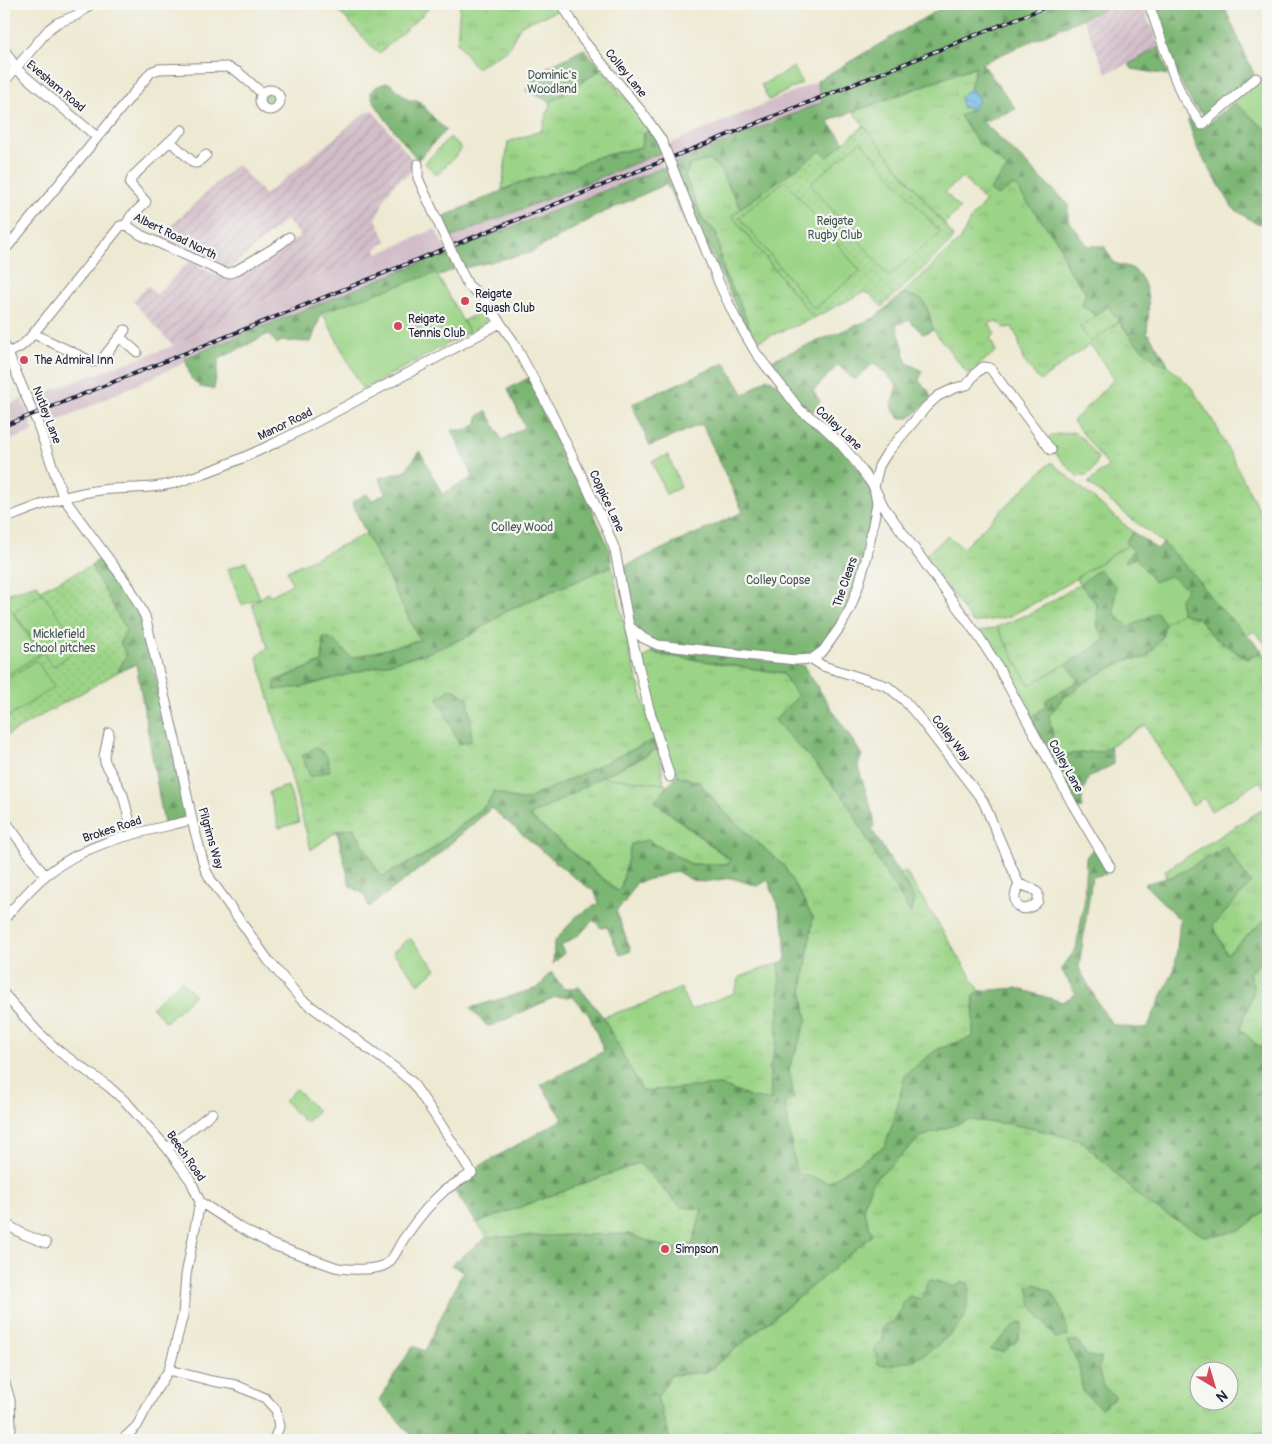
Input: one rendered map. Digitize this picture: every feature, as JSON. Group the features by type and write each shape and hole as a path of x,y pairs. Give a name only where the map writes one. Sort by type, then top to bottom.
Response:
{"street":[{"path":"4,82 53,26 77,16 91,4"},
{"name":"Colley Lane","path":"562,4 583,40 642,112 661,139 720,285 735,317 756,353 800,410 820,424 855,461 874,487 884,507 978,637 997,665 1073,805 1110,867"},
{"path":"1149,4 1182,96 1202,125 1256,78"},
{"name":"Evesham Road","path":"4,48 16,68 97,137"},
{"path":"4,251 151,72 159,69 227,67 238,72 262,93"},
{"path":"126,225 131,216 146,202 130,184 132,177 182,130"},
{"path":"170,141 194,163 197,163 206,154"},
{"name":"Coppice Lane","path":"418,164 418,178 468,285 482,297 513,341 550,410 605,525 615,550 629,626 648,704 670,776"},
{"name":"Albert Road North","path":"6,348 24,344 34,334 120,226 126,225 141,235 225,273 237,270 289,237"},
{"name":"Manor Road","path":"4,519 63,497 112,488 166,486 218,468 288,438 500,323"},
{"path":"34,334 94,362 103,358 122,334 137,352"},
{"name":"Nutley Lane","path":"6,348 37,422 63,497"},
{"name":"The Clears","path":"812,659 823,651 840,627 850,609 858,588 867,556 877,503 874,487 879,466 887,452 938,396 967,385 983,367 990,368 1051,450"},
{"name":"Pilgrims Way","path":"63,497 130,588 145,616 179,756 192,820 205,868 211,880 268,960 301,999 412,1082 472,1173 445,1191 429,1206 387,1264 376,1268 343,1270 273,1245 239,1227 200,1202"},
{"path":"629,626 643,638 658,644 796,660 812,659"},
{"name":"Colley Way","path":"812,659 823,666 887,686 904,700 984,801 1019,884"},
{"path":"109,733 104,756 105,762 123,795 133,834"},
{"path":"4,819 45,876"},
{"name":"Brokes Road","path":"4,919 45,876 89,848 110,840 192,820"},
{"name":"Beech Road","path":"4,994 37,1031 60,1052 108,1086 126,1102 167,1148 191,1182 200,1202 186,1275 183,1315 169,1370 136,1426 122,1440"},
{"path":"167,1148 212,1113"},
{"path":"4,1223 23,1234 46,1243"},
{"path":"169,1370 236,1386 265,1398 276,1410 279,1427 274,1440"},
{"path":"4,1380 10,1400 11,1428 8,1440"}],"shaded area":[{"path":"1001,4 1114,4 820,103 675,163 667,145"},
{"path":"1115,4 1143,4 1159,47 1129,64 1106,73 1083,19"},
{"path":"372,110 415,163 409,174 396,182 387,194 376,219 386,241 375,249 379,254 329,275 325,270 173,346 133,301 148,286 156,295 190,261 217,276 232,276 301,236 286,220 228,270 158,238 237,164 265,195 364,114"},
{"path":"658,147 664,174 463,267 440,218"},
{"path":"435,229 447,252 185,358 186,362 44,427 32,397 173,346 326,270 329,275"},
{"path":"22,399 34,431 4,443 4,406"}],"green space":[{"path":"332,4 434,4 379,54"},
{"path":"460,4 555,4 559,10 521,25 508,49 476,68 457,42"},
{"path":"948,4 1115,4 982,63 1016,109 983,122 1068,204 1068,219 1088,246 1104,246 1114,263 1131,268 1139,275 1148,298 1147,332 1168,365 1159,364 1134,341 1108,306 1096,315 1082,306 1086,292 1067,267 1059,243 1014,185 998,196 989,191 1007,168 976,140 960,116 972,109 979,100 970,88 976,66 828,121 844,142 828,157 821,152 741,208 719,168 709,160 690,165 685,176 703,220 716,232 725,276 738,298 750,328 748,331 713,256 704,259 666,184 598,215 530,253 464,268 456,249 675,163 822,102 817,81"},
{"path":"1154,4 1223,4 1254,74 1245,85 1206,117 1193,105 1179,79"},
{"path":"1159,47 1168,75 1132,69 1129,64"},
{"name":"Dominic's Woodland","path":"584,49 602,69 551,102 526,91 532,81 530,76"},
{"path":"977,66 972,90 965,92 962,107 972,109 976,140 1008,168 989,191 1014,184 1059,243 1067,267 1086,292 1082,306 1096,315 1080,327 1091,342 1119,322 1134,341 1159,364 1168,365 1191,387 1215,424 1259,510 1268,520 1268,650 1264,642 1254,631 1247,636 1214,602 1193,574 1163,543 1088,483 1108,466 1073,421 1114,379 1089,345 1040,381 1023,360 1018,338 1012,327 1004,328 997,321 989,323 995,334 990,339 996,351 968,374 933,330 929,313 923,300 903,293 961,239 970,220 985,202 962,177 945,192 960,209 944,224 853,112"},
{"path":"794,67 802,83 769,100 761,85"},
{"path":"602,69 650,130 644,133 641,147 594,158 571,169 525,181 502,190 508,142 541,131 551,102"},
{"path":"1268,73 1268,131 1234,102"},
{"path":"388,83 408,100 420,102 446,130 418,160 399,137 372,97 371,92 374,89"},
{"path":"267,93 273,93 277,100 273,107 267,107 263,103 263,97"},
{"path":"1234,102 1268,131 1268,233 1264,224 1255,223 1233,208 1198,150 1188,121 1191,115 1202,129"},
{"name":"Reigate Rugby Club","path":"864,126 953,235 951,242 882,307 871,295 864,292 814,318 732,216 821,151 828,157"},
{"path":"650,130 659,140 663,152 450,238 440,218 524,181 571,169 594,158 641,147 644,133"},
{"path":"450,137 462,149 437,175 425,163"},
{"path":"861,141 940,232 889,276 810,184"},
{"path":"709,160 719,168 741,208 732,216 814,318 755,342 748,331 750,328 738,298 725,277 716,232 703,220 685,176 690,165"},
{"path":"785,180 860,271 814,309 739,217"},
{"path":"447,252 454,269 439,276 436,273 322,312 311,342 282,341 277,344 268,334 219,359 214,389 200,387 191,378 185,358"},
{"name":"Reigate Tennis Club","path":"436,273 469,332 363,390 322,312"},
{"path":"903,293 923,300 929,313 933,330 923,334 909,320 896,325 906,362 922,371 919,381 928,390 931,399 910,418 899,418 891,407 897,385 874,363 854,380 838,365 813,391 820,401 812,413 798,401 767,364 769,361 874,318"},
{"path":"1108,306 1119,322 1091,342 1080,327"},
{"path":"480,312 486,322 469,332 463,321"},
{"name":"Colley Copse","path":"725,363 744,395 767,378 781,386 820,424 874,487 877,503 850,609 812,659 658,645 629,626 618,569 743,512 702,424 650,446 632,404"},
{"name":"Colley Wood","path":"530,377 545,419 576,474 610,550 612,566 510,609 469,636 427,653 302,687 274,690 276,681 322,662 323,637 332,639 352,658 420,640 366,534 352,502 366,494 373,500 386,493 379,478 404,472 420,451 442,494 473,477 452,430 467,430 477,424 478,416 487,411 502,440 525,427 508,389"},
{"path":"1073,432 1084,440 1098,458 1091,472 1078,477 1059,458 1046,439 1052,435"},
{"path":"668,455 681,487 666,494 652,461"},
{"path":"1051,462 1133,532 1126,542 1128,545 1053,593 1008,617 973,623 924,556 948,536 963,548"},
{"path":"1133,532 1157,549 1163,543 1193,574 1214,602 1262,652 1247,659 1214,637 1198,618 1181,613 1180,598 1187,588 1154,582 1124,562 1133,551 1126,542"},
{"path":"366,534 420,640 352,658 332,639 322,662 276,680 275,690 302,687 427,653 469,636 510,609 612,566 636,675 655,739 526,800 514,799 494,791 487,804 426,854 381,877 354,828 337,831 311,850 257,657 268,647 252,604 268,593 270,596 292,584 287,571","holes":["438,698 471,741 459,743"]},
{"path":"1128,545 1134,551 1126,558 1125,562 1136,558 1154,582 1170,576 1187,588 1180,598 1181,613 1165,623 1157,612 1129,627 1114,613 1116,586 1099,569 1080,584 1076,578"},
{"path":"101,557 118,578 135,605 145,629 186,812 181,820 164,824 136,664 118,672 126,655 120,642 126,630 91,566"},
{"path":"246,562 260,598 242,605 228,569"},
{"name":"Micklefield School pitches","path":"91,566 126,630 120,642 126,655 118,672 4,737 4,595 37,584 40,590"},
{"path":"1099,569 1116,586 1114,614 1157,612 1165,623 1162,637 1146,658 1126,660 1086,681 1061,700 1049,716 1053,736 1045,746 1030,718 1046,706 1046,700 1078,681 1067,664 1106,640 1098,628 1097,604 1080,584"},
{"path":"1080,584 1097,604 1098,628 1106,640 1029,685 997,627 1032,613"},
{"path":"42,593 81,646 53,667 14,613"},
{"path":"6,602 40,654 8,675 4,669 4,603"},
{"path":"1181,613 1198,618 1214,637 1247,659 1262,652 1268,664 1268,793 1260,781 1211,811 1204,798 1192,805 1145,725 1102,751 1050,756 1045,746 1053,736 1048,716 1061,700 1086,681 1126,660 1146,658 1162,637 1165,623"},
{"path":"997,627 1029,685 1067,664 1078,681 1046,700 1046,706 1030,718 979,632"},
{"path":"653,648 803,665 862,755 858,766 874,818 872,830 915,900 911,913 887,876 847,802 812,760 775,721 798,696 782,673 651,653"},
{"path":"651,653 782,673 798,696 779,715 776,721 847,802 887,876 915,900 899,874 906,872 980,991 974,996 973,1037 936,1050 893,1123 885,1146 829,1182 795,1173 785,1101 794,1097 789,1069 807,1019 802,992 813,917 699,782 677,774 672,767 661,738 642,658"},
{"path":"36,660 54,687 4,720 4,681"},
{"path":"452,688 468,698 471,741 459,744 438,698"},
{"path":"655,739 658,748 529,816 617,891 621,888 631,844 647,840 691,864 728,864 730,859 655,801 677,775 699,782 722,810 784,866 813,917 802,992 807,1019 789,1069 794,1098 785,1102 796,1173 829,1182 885,1146 905,1075 936,1050 973,1037 974,996 980,991 1016,988 1062,1002 1076,994 1061,969 1076,949 1084,903 1086,857 1095,847 1106,874 1092,877 1079,968 1112,1024 1133,1028 1147,1028 1175,968 1180,920 1144,884 1174,876 1226,847 1251,883 1213,926 1227,954 1268,917 1268,955 1249,973 1254,990 1240,1029 1256,1044 1268,1051 1268,1103 1262,1114 1268,1128 1268,1205 1262,1213 1242,1229 1221,1235 1204,1236 1147,1203 1083,1142 1010,1124 968,1120 921,1137 872,1182 863,1208 872,1235 829,1272 706,1372 671,1375 657,1397 670,1440 416,1440 379,1400 413,1346 425,1351 463,1271 451,1265 487,1237 629,1234 672,1250 693,1244 702,1209 681,1207 639,1163 477,1223 453,1189 457,1179 563,1119 541,1085 604,1051 589,1015 573,997 555,997 494,1025 487,1026 470,1008 538,988 551,972 564,989 579,987 603,1017 642,1091 720,1085 752,1098 771,1100 770,1068 776,1044 780,998 779,963 786,960 784,928 778,905 768,880 758,886 731,878 703,882 692,880 676,871 636,883 624,903 616,911 631,951 620,955 607,927 601,928 593,920 580,934 561,946 564,953 553,964 554,942 577,916 599,903 595,892 571,875 491,808 435,857 369,907 364,894 350,886 337,831 354,828 381,877 426,854 487,805 494,791 514,799 526,800"},
{"path":"1110,746 1114,764 1088,778 1082,795 1082,808 1078,809 1050,756 1102,751"},
{"path":"316,747 327,756 330,771 310,777 302,756"},
{"path":"658,748 664,784 601,777 642,758"},
{"path":"601,777 664,784 667,786 655,802 730,860 728,864 691,864 647,840 631,844 621,888 618,891 528,815 561,800"},
{"path":"288,786 299,822 279,828 269,792"},
{"path":"1268,806 1268,917 1227,955 1213,926 1226,848 1174,876 1166,878 1164,871"},
{"path":"410,938 436,969 419,984 393,952"},
{"path":"1268,955 1268,1051 1256,1044 1240,1029 1254,990 1249,973"},
{"path":"779,963 780,998 776,1044 770,1068 771,1100 752,1098 720,1085 642,1091 603,1017 643,1004 681,988 690,1010 734,993 740,977"},
{"path":"181,980 195,995 166,1022 152,1007"},
{"path":"296,1089 318,1111 305,1123 284,1101"},
{"path":"968,1120 1010,1124 1083,1142 1147,1203 1242,1229 1262,1213 1268,1205 1268,1432 1161,1440 1025,1438 960,1440 670,1440 657,1397 671,1375 707,1372 871,1235 863,1208 872,1182 921,1137"},
{"path":"639,1163 681,1207 702,1209 693,1244 672,1250 629,1234 487,1237 477,1223"},
{"path":"933,1280 954,1287 963,1282 968,1283 970,1290 963,1320 955,1330 929,1352 916,1359 888,1365 877,1363 878,1356 874,1351 877,1344 883,1341 882,1328 885,1324 893,1323 902,1308 903,1302 909,1296 920,1299 928,1281"},
{"path":"1036,1284 1051,1293 1060,1305 1068,1335 1056,1339 1032,1306 1028,1286"},
{"path":"1023,1322 1017,1341 1003,1352 989,1350 1017,1324"},
{"path":"1077,1340 1087,1356 1101,1358 1098,1369 1103,1386 1116,1397 1101,1408 1083,1392 1078,1363 1067,1342"},
{"path":"1268,1432 1268,1440 1161,1440"},
{"path":"1025,1438 1083,1440 962,1440"}],"water":[{"path":"972,90 979,100 972,109 962,107 960,97 965,92"}],"railway":[{"path":"4,426 1053,4"}],"place":[{"name":"Reigate Squash Club","path":"465,301"},
{"name":"Reigate Tennis Club","path":"398,326"},
{"name":"The Admiral Inn","path":"24,360"},
{"name":"Simpson","path":"665,1249"}]}
